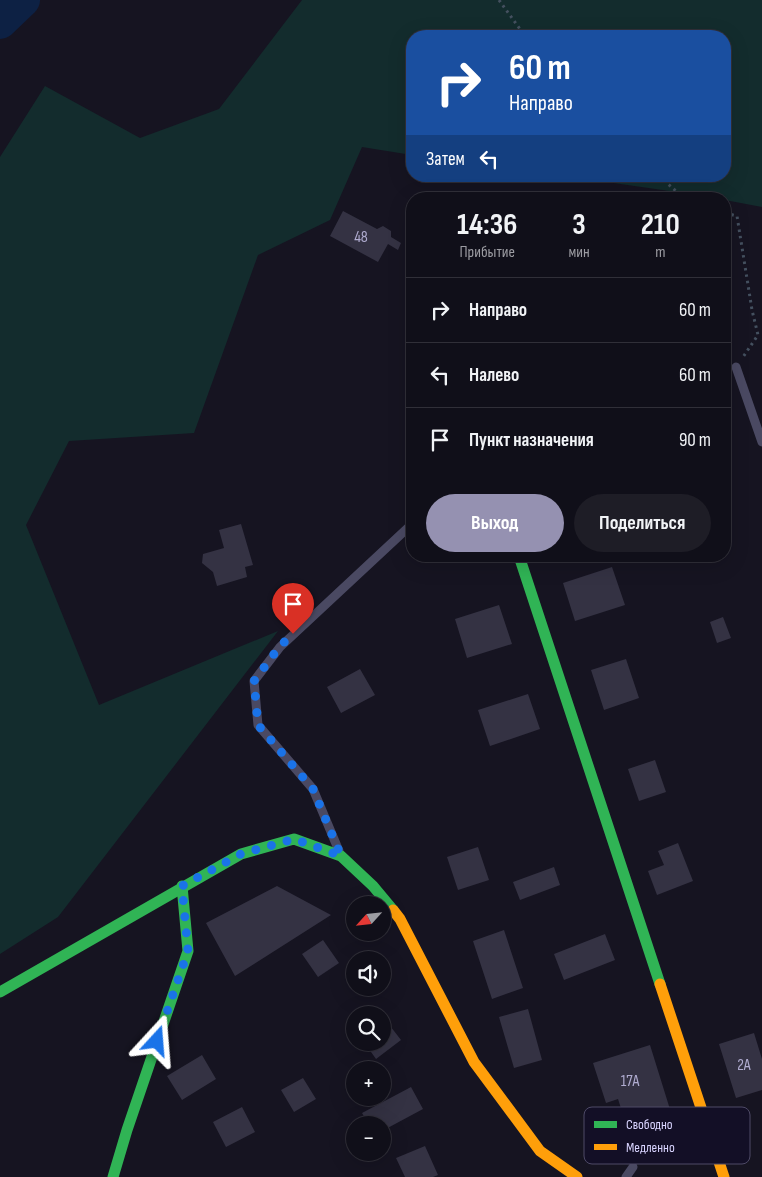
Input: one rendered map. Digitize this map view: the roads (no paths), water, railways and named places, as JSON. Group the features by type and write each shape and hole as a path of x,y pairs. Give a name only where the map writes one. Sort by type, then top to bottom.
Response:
{"street":[{"path":"521,562 701,1107"},
{"path":"0,992 182,886 241,854 294,839 341,856 373,886 400,919 474,1062 540,1151 577,1177"},
{"path":"113,1177 127,1130 188,951 182,886"},
{"path":"720,1164 724,1177"}],"lane":[{"path":"736,367 762,442"},
{"path":"341,856 313,789 258,725 254,681 280,646 406,530"},
{"path":"626,1177 632,1167"}],"waterway":[{"path":"0,22 23,0"}]}
